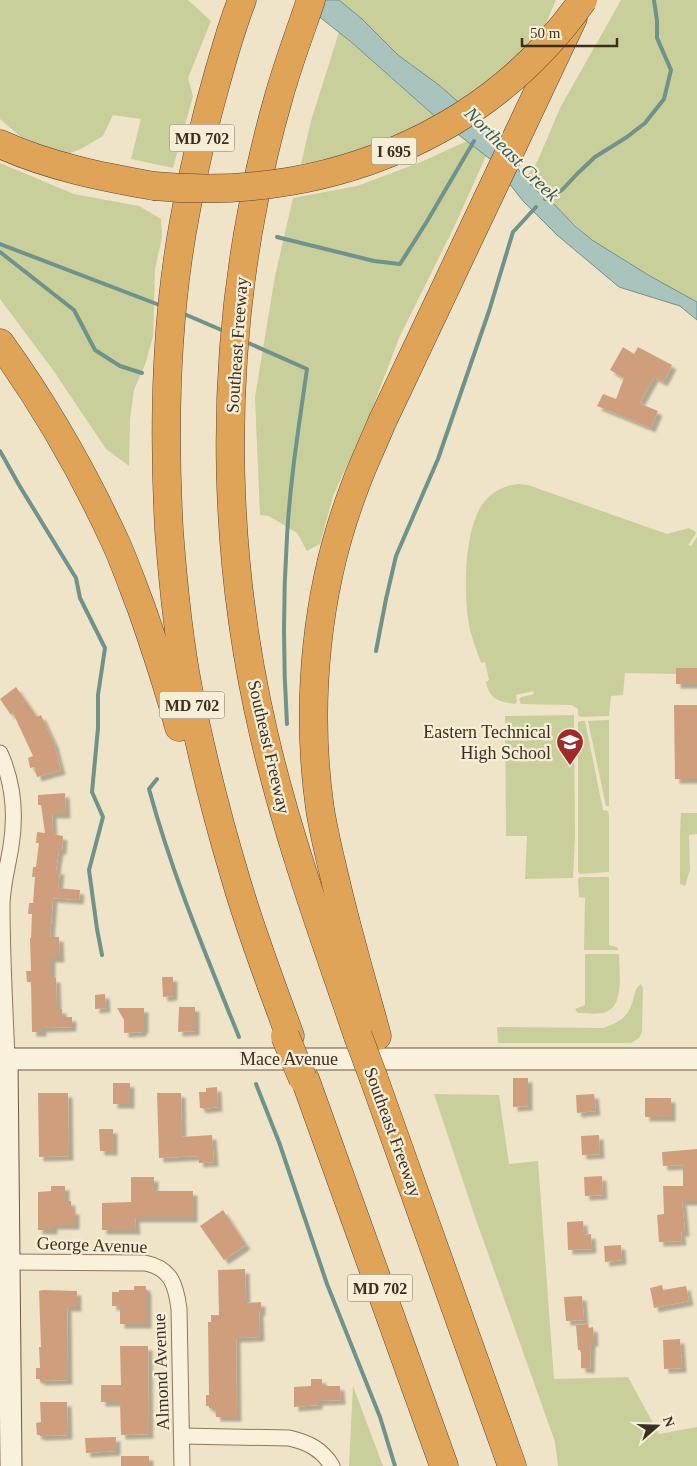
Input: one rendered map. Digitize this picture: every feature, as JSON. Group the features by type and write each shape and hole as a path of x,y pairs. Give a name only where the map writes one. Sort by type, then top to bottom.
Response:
{"highway":[{"name":"Southeast Freeway","path":"311,0 279,96 265,151 252,210 240,285 232,389 231,484 234,545 241,610 251,672 279,797 304,880 368,1036"},
{"path":"512,1466 434,1245 368,1036 346,920 320,809 313,732 316,659 322,609 330,569 354,489 382,422 582,0"},
{"name":"I 695","path":"0,144 77,170 154,186 185,189 230,188 308,179 348,168 416,142 445,126 507,82 539,53 573,14 582,0"},
{"name":"MD 702","path":"238,9 199,148 178,260 168,361 166,432 169,527 178,622 188,687 215,806 236,881 287,1036 316,1110 444,1466"},
{"path":"0,343 23,375 64,440 114,538 164,675 199,804 224,885 245,943 287,1036"}],"main road":[{"name":"Mace Avenue","path":"3,1059 697,1059"},
{"path":"3,1059 9,1262 11,1466"}],"street":[{"path":"0,753 10,782 13,818 12,844 1,904 3,1059"},
{"name":"George Avenue","path":"9,1262 145,1263 161,1268 170,1278"},
{"name":"Almond Avenue","path":"170,1278 176,1292 179,1309 182,1466"},
{"path":"182,1436 289,1438 312,1446 332,1466"}],"green space":[{"path":"0,0 188,0 211,21 188,78 193,96 173,168 131,159 141,119 113,115 103,136 81,149 65,155 22,138 0,119"},
{"path":"339,0 556,0 544,28 502,76 460,104 439,85 398,55 362,19"},
{"path":"621,0 697,0 697,302 650,276 592,240 525,179 538,160 560,108"},
{"path":"339,32 438,119 350,156 301,164 311,121"},
{"path":"467,141 486,156 455,225 399,338 369,417 333,496 320,544 307,551 297,533 269,516 260,515 255,397 275,276 293,198 357,186 421,162"},
{"path":"0,163 74,194 139,206 161,219 162,237 155,269 153,336 146,362 134,390 130,419 129,466 106,449 53,370 0,299"},
{"path":"518,484 528,485 667,534 689,528 696,532 688,545 691,546 697,537 697,668 676,668 676,674 625,673 623,695 611,696 609,716 581,717 578,715 578,709 571,705 521,704 519,699 534,694 533,691 516,695 517,702 515,704 500,701 492,696 487,688 486,682 489,680 485,662 481,663 471,634 468,617 466,568 468,550 475,520 483,503 496,491"},
{"path":"574,715 575,836 573,878 525,879 527,836 506,836 505,716"},
{"path":"609,720 609,806 606,806 588,721"},
{"path":"585,721 603,810 608,811 609,815 609,872 580,874 578,872 578,722"},
{"path":"681,813 697,813 697,834 689,835 690,870 685,886 680,884"},
{"path":"580,877 609,877 609,945 617,947 619,950 584,950 585,898 579,897 578,879"},
{"path":"585,954 619,954 620,986 618,995 612,1008 603,1013 578,1013 575,1009 585,1005"},
{"path":"641,984 643,988 642,1032 639,1038 631,1043 498,1043 497,1027 603,1028 612,1025 629,1011 635,991"},
{"path":"434,1094 499,1095 509,1164 538,1161 554,1379 628,1377 659,1434 697,1427 697,1466 558,1466 555,1442 475,1217"},
{"path":"353,1386 383,1466 349,1466"}],"water":[{"name":"Northeast Creek","path":"298,0 339,0 362,19 398,55 439,85 499,138 522,175 575,226 592,240 650,276 697,302 697,320 680,306 619,287 557,235 523,201 490,159 438,119 350,41"}],"building":[{"path":"623,347 634,354 638,347 672,365 663,382 654,377 640,402 658,411 651,428 597,406 603,394 616,399 624,378 610,370"},
{"path":"676,668 697,668 697,684 676,684"},
{"path":"16,687 37,717 41,715 54,743 61,770 37,777 34,767 30,768 28,758 33,756 13,713 11,715 0,699"},
{"path":"674,705 697,705 697,779 675,779"},
{"path":"65,793 66,814 52,814 53,834 63,836 62,850 59,850 56,870 60,870 58,888 80,890 79,900 53,898 50,937 59,937 60,958 51,958 51,978 56,978 57,1009 62,1009 62,1017 72,1017 72,1027 42,1028 42,1032 32,1032 31,982 27,982 26,971 31,971 30,938 32,914 28,914 29,903 33,903 35,877 32,877 33,867 36,867 39,843 36,843 37,832 45,833 41,805 38,805 38,795"},
{"path":"162,977 173,977 173,996 163,997"},
{"path":"105,994 106,1008 95,1009 95,995"},
{"path":"179,1007 195,1007 195,1031 178,1032"},
{"path":"117,1008 144,1008 144,1029 142,1029 142,1032 124,1033 124,1020"},
{"path":"513,1078 528,1078 528,1106 513,1107"},
{"path":"113,1083 130,1083 130,1104 113,1104"},
{"path":"217,1087 218,1107 200,1108 199,1092 206,1092 206,1088"},
{"path":"38,1093 68,1093 69,1156 39,1157"},
{"path":"157,1093 181,1093 182,1137 212,1135 214,1162 199,1163 198,1156 159,1158"},
{"path":"594,1094 596,1111 577,1113 576,1095"},
{"path":"645,1098 671,1098 671,1117 645,1117"},
{"path":"99,1129 113,1129 113,1151 100,1151"},
{"path":"599,1135 600,1154 582,1155 581,1136"},
{"path":"697,1149 697,1201 682,1201 685,1232 681,1232 682,1241 659,1242 657,1215 664,1214 663,1186 683,1186 683,1165 663,1166 662,1152"},
{"path":"602,1176 603,1195 585,1196 584,1177"},
{"path":"131,1177 154,1177 154,1191 193,1191 193,1218 135,1218 136,1230 102,1230 102,1203 131,1202"},
{"path":"51,1186 65,1186 65,1201 71,1201 71,1210 75,1210 75,1225 53,1225 53,1230 38,1230 38,1192 51,1191"},
{"path":"223,1210 246,1245 224,1260 200,1226"},
{"path":"583,1221 584,1235 591,1234 592,1249 568,1250 567,1222"},
{"path":"621,1245 622,1260 605,1262 604,1246"},
{"path":"245,1269 246,1303 261,1302 261,1311 259,1312 260,1335 259,1337 236,1338 237,1417 216,1417 215,1408 206,1406 206,1395 209,1395 208,1322 211,1322 211,1315 219,1315 218,1270"},
{"path":"662,1285 663,1290 686,1286 689,1301 654,1308 650,1288"},
{"path":"134,1286 146,1286 147,1324 120,1324 120,1306 112,1306 112,1292 134,1290"},
{"path":"39,1291 77,1291 77,1307 67,1307 68,1380 40,1381 40,1379 36,1379 36,1368 40,1368 39,1347 41,1347"},
{"path":"582,1296 584,1320 566,1321 564,1297"},
{"path":"588,1324 589,1328 593,1327 594,1342 591,1342 590,1369 581,1368 581,1353 578,1350 576,1325"},
{"path":"680,1339 682,1368 664,1369 663,1340"},
{"path":"120,1346 148,1346 149,1434 121,1435 120,1402 101,1402 101,1385 121,1385"},
{"path":"311,1379 322,1379 322,1386 340,1386 341,1400 318,1401 318,1405 294,1407 294,1387 311,1386"},
{"path":"40,1402 67,1402 68,1435 37,1435 36,1423 41,1422"},
{"path":"116,1437 116,1451 86,1453 85,1438"},
{"path":"121,1456 149,1456 149,1466 121,1466"}],"waterway":[{"path":"545,199 562,190 595,157 645,123 664,99 671,70 657,38 654,0"},
{"path":"277,237 374,261 400,264 474,141"},
{"path":"376,651 396,556 438,459 489,311 513,232 536,207"},
{"path":"0,244 162,306"},
{"path":"0,252 74,310 95,350 120,366 142,373"},
{"path":"182,313 226,332"},
{"path":"244,341 307,369 288,516 284,607 287,724"},
{"path":"0,451 76,578 80,598 105,648 98,695 98,728 92,792 103,817 89,870 102,955"},
{"path":"157,779 149,789 158,821 190,914 239,1037"},
{"path":"256,1084 279,1142 327,1284 380,1417 395,1466"}],"place":[{"name":"Eastern Technical High School","path":"570,766"}]}
